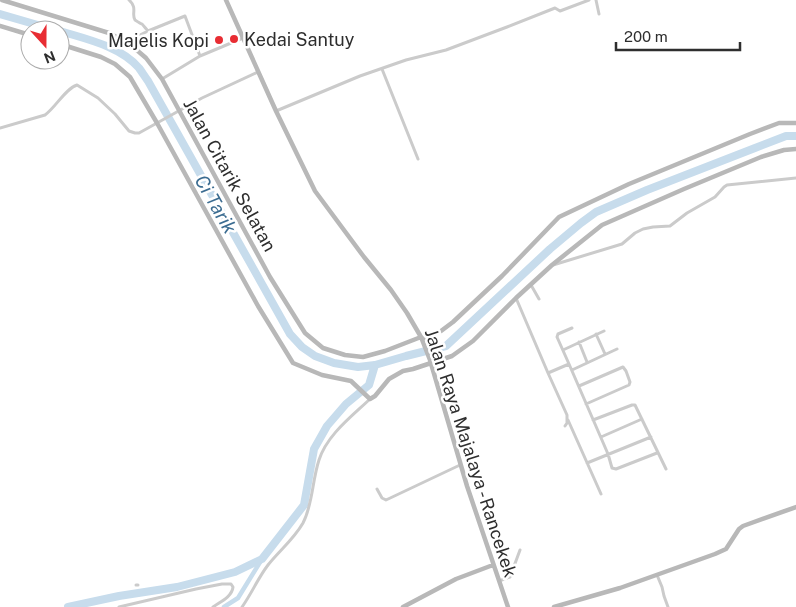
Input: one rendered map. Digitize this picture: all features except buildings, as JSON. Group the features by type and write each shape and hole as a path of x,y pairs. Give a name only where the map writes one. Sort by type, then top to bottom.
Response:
{"street":[{"name":"Jalan Citarik Selatan","path":"2,0 103,30 126,42 146,58 162,79 270,277 305,333 324,348 345,355 363,356 384,351 441,330 453,322 502,276 559,218 629,184 750,134 779,123 796,122"},
{"path":"128,0 132,4 135,20 148,31"},
{"name":"Jalan Raya Majalaya - Rancekek","path":"226,0 276,111 315,191 391,290 421,338 430,362 460,465 508,607"},
{"path":"276,111 360,76 406,60 446,50 555,8 560,10 589,0"},
{"path":"596,0 599,14"},
{"path":"126,42 185,16 200,56"},
{"path":"0,26 20,32"},
{"path":"162,79 200,56 243,38"},
{"path":"70,47 101,57 122,69 133,82 158,123 258,306 293,363 322,375 351,381 368,399"},
{"path":"382,69 418,159"},
{"path":"0,128 45,116 70,88 77,85 98,98 129,131 139,133 178,111 259,72"},
{"path":"242,607 262,573 295,534 309,511 319,459 327,442 368,399 375,396 389,379 403,371 452,356 473,341 552,265 602,225 755,160 784,150 796,149"},
{"path":"552,265 622,244 643,229 670,226 715,197 724,187 796,178"},
{"path":"531,285 539,299"},
{"path":"516,298 601,494"},
{"path":"572,328 557,336 614,470 657,453"},
{"path":"563,350 604,331"},
{"path":"596,334 605,354"},
{"path":"579,342 588,362"},
{"path":"572,370 617,349"},
{"path":"548,374 569,364"},
{"path":"579,386 623,368 626,371 630,382 628,385 586,404"},
{"path":"593,420 632,405 636,406 666,470"},
{"path":"565,426 568,419"},
{"path":"601,437 642,419"},
{"path":"587,462 651,437"},
{"path":"377,489 382,498 386,500 460,465"},
{"path":"554,607 565,606 620,588 713,554 726,548 743,526 796,507"},
{"path":"499,581 510,577 520,550"},
{"path":"403,607 456,580 493,565"},
{"path":"657,575 668,607"},
{"path":"120,607 205,587 226,583 232,585 232,592 213,607"}],"waterway":[{"name":"Ci Tarik","path":"0,14 21,20"},
{"name":"Ci Tarik","path":"70,34 113,49 131,60 139,68 290,334 302,347 315,356 334,363 358,367 375,365 446,346 550,249 596,212 786,136 796,136"},
{"path":"68,607 119,596 177,587 235,572 262,559 304,505 314,449 327,426 346,404 369,385 375,365"},
{"path":"224,607 238,598 262,559"}],"place":[{"name":"Kedai Santuy","path":"234,39"},
{"name":"Majelis Kopi","path":"219,40"}]}
